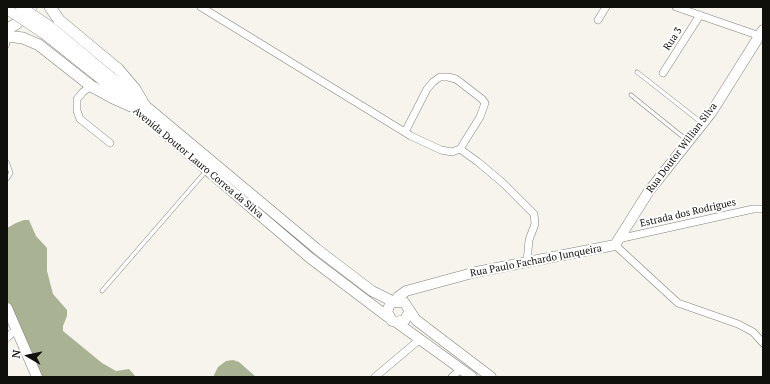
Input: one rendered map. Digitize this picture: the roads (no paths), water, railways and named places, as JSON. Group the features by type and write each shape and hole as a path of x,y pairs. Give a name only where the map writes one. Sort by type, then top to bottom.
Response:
{"main road":[{"name":"Avenida Doutor Lauro Correa da Silva","path":"21,7 131,106 310,258 419,340 472,377"},
{"path":"31,7 16,24 8,37 23,38 39,45 91,86 131,106"},
{"path":"50,7 59,20 118,69 135,89 145,106"},
{"name":"Avenida Doutor Lauro Correa da Silva","path":"7,9 49,31 114,78 145,106 317,248 372,291 395,301"},
{"name":"Rua Doutor Willian Silva","path":"617,242 649,191 703,124 762,33"},
{"name":"Rua Paulo Fachardo Junqueira","path":"395,301 406,291 422,288 476,272 617,242"},
{"path":"422,288 415,295 409,309 405,320 392,320 388,308 395,301 404,302 409,309 416,320 491,377"},
{"path":"7,308 37,377"}],"street":[{"path":"201,7 210,14 405,132 441,150 452,152 460,149 480,117 485,103 482,99 452,78 440,78 433,82 427,89 405,132"},
{"path":"598,20 606,7"},
{"path":"676,7 762,33"},
{"name":"Rua 3","path":"663,73 700,15"},
{"path":"91,86 82,92 77,99 77,111 80,119 110,143"},
{"path":"460,149 478,162 534,214 534,224 529,240 527,262"},
{"name":"Estrada dos Rodrigues","path":"617,242 753,209 763,209"},
{"name":"Rua Paulo Fachardo Junqueira","path":"617,242 678,303 738,324 753,332 763,343"},
{"path":"7,338 16,329"},
{"path":"375,377 419,340"},
{"path":"452,377 461,369"}],"lane":[{"path":"637,72 703,124"},
{"path":"631,95 689,142"},
{"path":"7,162 11,173 7,179"},
{"path":"102,291 207,170"}]}
